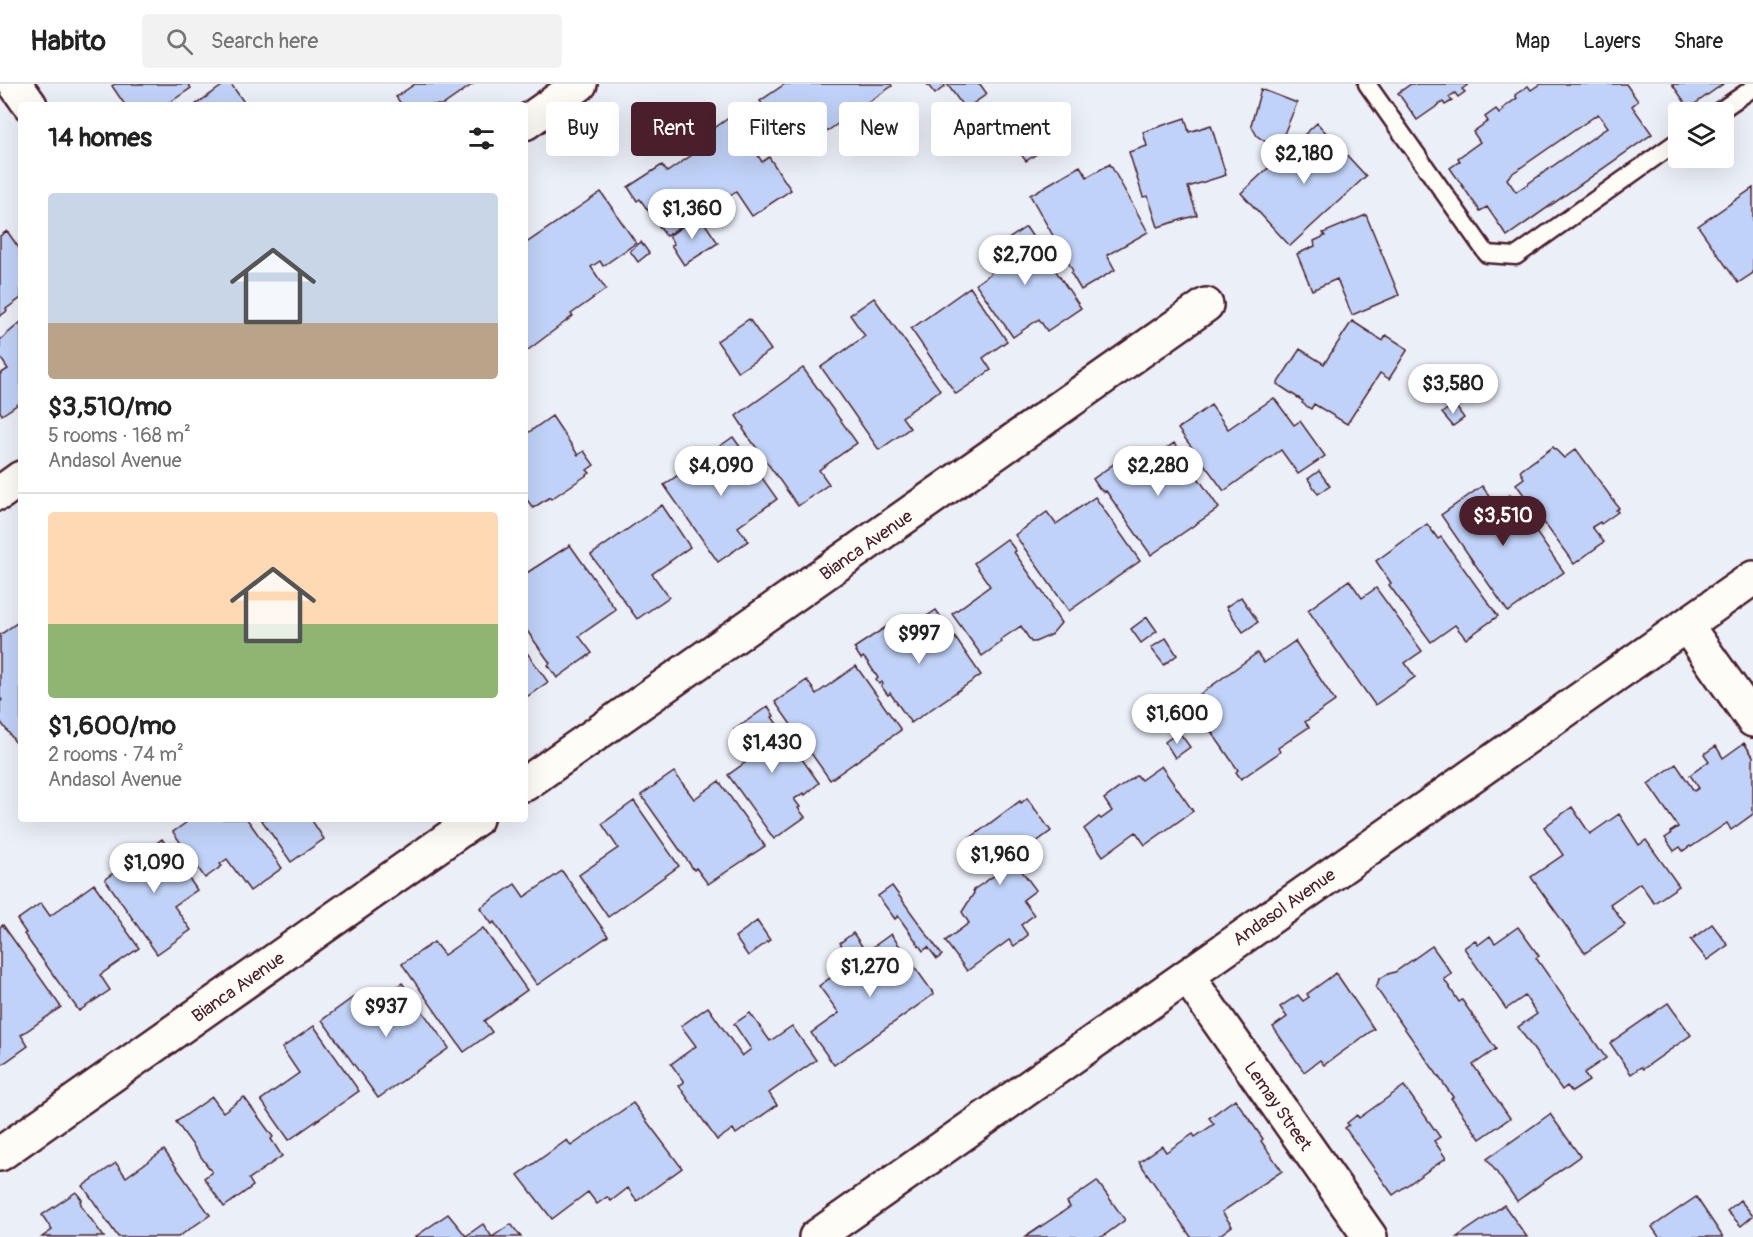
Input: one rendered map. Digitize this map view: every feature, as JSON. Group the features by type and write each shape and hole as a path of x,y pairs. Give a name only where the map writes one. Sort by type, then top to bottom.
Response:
{"street":[{"path":"15,84 28,102"},
{"path":"528,121 580,84"},
{"name":"Bianca Avenue","path":"528,782 1206,305"},
{"path":"0,493 18,480"},
{"name":"Andasol Avenue","path":"816,1237 1753,578"},
{"path":"1686,625 1753,720"},
{"name":"Bianca Avenue","path":"0,1154 472,822"},
{"name":"Lemay Street","path":"1187,976 1370,1237"}],"lane":[{"path":"1367,84 1487,254 1516,256 1668,148"},
{"path":"1733,102 1753,88"}],"building":[{"path":"115,84 188,84 191,88 170,102 123,102 112,86"},
{"path":"225,84 231,84 244,102 199,102"},
{"path":"415,84 473,84 447,102 400,102 396,97"},
{"path":"785,84 891,84 892,86 869,102 839,102 839,123 827,131 827,102 760,101"},
{"path":"927,84 944,84 945,86 935,94"},
{"path":"947,84 980,84 987,94 975,102 960,102"},
{"path":"1411,84 1469,84 1462,89 1465,92 1458,97 1455,93 1449,97 1452,101 1445,105 1443,102 1417,120 1398,93"},
{"path":"1540,84 1626,84 1638,101 1632,106 1652,134 1507,236 1487,207 1480,211 1450,168 1460,161 1458,158 1480,142 1473,132 1488,121 1485,117 1496,109 1499,114 1517,98 1515,95 1528,86 1531,90","holes":["1598,114 1608,127 1516,192 1507,179"]},
{"path":"1672,84 1723,84 1698,102 1685,102"},
{"path":"1261,89 1297,103 1281,141 1272,146 1257,136 1251,125"},
{"path":"728,118 728,156 758,156 762,162 769,157 791,190 752,216 736,192 712,208 710,206 666,236 640,199 637,201 628,187 662,165 667,172 690,156 716,156 716,127"},
{"path":"1185,118 1189,132 1211,125 1226,175 1188,187 1197,215 1158,227 1148,196 1143,197 1129,152 1147,146 1143,132"},
{"path":"1317,123 1366,176 1290,246 1241,193"},
{"path":"1022,156 1034,156 1026,161"},
{"path":"1110,164 1148,232 1107,255 1115,270 1081,290 1071,273 1073,271 1030,195 1080,166 1087,177"},
{"path":"1753,188 1753,273 1738,283 1698,226"},
{"path":"601,192 636,243 603,266 600,261 591,267 606,289 571,314 573,316 528,350 528,242"},
{"path":"699,215 718,243 684,265 671,245 674,244 669,236"},
{"path":"1366,215 1399,295 1352,315 1337,279 1312,290 1297,254 1315,246 1314,241 1325,236 1323,233"},
{"path":"1026,227 1081,308 1047,331 1039,319 1013,337 976,284 991,273 981,258"},
{"path":"7,231 18,247 18,300 0,316 0,236"},
{"path":"641,242 649,253 638,262 630,251"},
{"path":"970,287 1007,341 983,358 991,370 956,394 911,329"},
{"path":"874,298 940,390 902,417 910,428 879,450 821,367 865,336 850,315"},
{"path":"749,319 771,350 738,372 717,341"},
{"path":"1352,321 1383,341 1386,335 1408,349 1389,379 1380,373 1347,424 1314,404 1311,409 1277,384 1300,349 1324,364"},
{"path":"18,325 18,404 2,415 0,411 0,374 8,369 0,357 0,340"},
{"path":"803,368 857,443 819,470 829,484 798,506 736,416"},
{"path":"1274,398 1294,425 1300,421 1325,456 1298,474 1281,450 1224,491 1178,429 1211,405 1228,429"},
{"path":"1454,404 1464,418 1453,426 1442,413"},
{"path":"552,416 578,455 584,451 594,465 587,470 590,473 533,508 528,501 528,433"},
{"path":"733,437 777,499 738,527 748,541 718,562 664,485"},
{"path":"1174,443 1219,508 1151,555 1106,491 1099,488 1093,479 1126,455 1136,470"},
{"path":"1553,447 1564,458 1576,449 1619,508 1616,510 1618,512 1601,524 1600,522 1592,527 1604,542 1574,564 1516,484 1524,478 1520,471"},
{"path":"1319,471 1330,486 1318,494 1308,479"},
{"path":"1482,486 1496,505 1510,495 1564,572 1508,612 1441,515"},
{"path":"1095,497 1140,561 1069,611 1015,535 1047,512 1056,524"},
{"path":"662,505 690,547 652,574 669,597 637,619 591,555"},
{"path":"1427,524 1438,539 1441,537 1498,616 1466,639 1455,625 1431,642 1389,585 1391,583 1376,561"},
{"path":"1007,539 1051,604 1050,606 1061,623 1051,635 1035,642 1031,642 1021,626 982,656 952,614 990,586 974,563"},
{"path":"570,545 616,610 579,636 592,653 557,678 548,665 550,663 528,632 528,572"},
{"path":"1349,580 1362,598 1376,588 1422,651 1405,663 1415,677 1375,705 1308,610"},
{"path":"1241,597 1258,622 1243,632 1226,607"},
{"path":"936,610 981,675 911,723 890,693 888,695 881,686 882,682 879,684 876,680 878,678 867,661 863,657 861,659 854,648 889,625 897,636"},
{"path":"1147,617 1157,631 1141,643 1131,629"},
{"path":"18,622 18,746 0,721 0,702 2,700 0,698 0,635"},
{"path":"1166,638 1177,655 1164,665 1151,648"},
{"path":"1295,641 1335,701 1305,722 1309,727 1278,748 1280,752 1241,779 1236,772 1238,770 1208,727 1205,729 1188,703 1257,653 1264,663"},
{"path":"528,654 548,682 528,696"},
{"path":"856,666 901,730 830,780 775,702 807,680 816,694"},
{"path":"768,706 774,716 772,717 819,783 805,795 804,793 794,799 805,817 774,839 728,775 753,757 734,730"},
{"path":"1179,732 1190,747 1175,758 1165,742"},
{"path":"1744,743 1753,756 1753,814 1731,830 1727,823 1691,847 1683,851 1680,847 1674,851 1665,838 1678,827 1648,784 1676,764 1694,791 1699,788 1690,775 1709,761 1704,754 1716,746 1723,758"},
{"path":"1161,766 1193,811 1145,845 1136,832 1103,856 1084,829 1099,817 1101,819 1112,811 1104,799 1137,775 1141,780"},
{"path":"674,772 694,799 719,781 765,846 708,884 696,868 694,870 641,795"},
{"path":"1027,798 1051,831 1020,854 1025,862 1019,867 1036,890 1023,900 1034,915 1021,925 1028,935 1014,946 1009,940 967,971 945,941 969,923 962,912 974,893 973,890 995,875 969,839"},
{"path":"634,801 679,866 608,917 579,875 618,848 602,824"},
{"path":"1572,807 1590,834 1619,814 1639,845 1646,840 1679,886 1654,903 1640,883 1610,904 1625,925 1585,953 1531,877 1563,855 1544,827"},
{"path":"187,822 249,822 282,868 250,891 227,859 220,864 222,866 205,878 173,832"},
{"path":"263,822 313,822 324,839 291,862"},
{"path":"162,839 197,890 174,906 191,930 157,954 105,879 122,867 120,864 146,846 148,849"},
{"path":"562,871 608,936 537,985 494,922 492,924 480,908 515,884 524,897"},
{"path":"94,884 139,948 100,975 110,990 79,1011 24,934 26,933 17,920 41,903 50,916"},
{"path":"892,886 942,955 937,959 928,947 923,951 898,916 895,919 878,896"},
{"path":"757,921 770,940 748,956 735,937"},
{"path":"1712,924 1728,945 1707,960 1691,940"},
{"path":"3,925 61,1007 21,1035 28,1046 0,1066 0,927"},
{"path":"1518,927 1539,956 1536,958 1606,1058 1584,1073 1589,1081 1572,1092 1567,1086 1562,1090 1518,1027 1537,1014 1525,996 1506,1009 1464,948 1475,940 1478,945 1490,936 1495,943"},
{"path":"483,928 527,990 484,1021 492,1032 464,1052 402,964 434,942 444,955"},
{"path":"853,933 862,946 849,956 840,943"},
{"path":"891,934 934,994 834,1065 811,1033 839,1013 819,986"},
{"path":"1432,946 1452,974 1444,979 1459,1002 1462,1000 1496,1049 1473,1065 1510,1118 1480,1139 1376,988 1379,979 1395,972"},
{"path":"1336,973 1374,1029 1324,1065 1320,1060 1304,1072 1273,1027 1287,1017 1280,1007 1298,995 1303,1001 1309,997 1307,994"},
{"path":"402,983 449,1048 378,1098 322,1020 355,996 365,1010"},
{"path":"1668,1003 1691,1035 1643,1069 1641,1067 1631,1074 1610,1043"},
{"path":"708,1007 742,1056 751,1049 734,1024 750,1013 770,1041 792,1026 816,1060 769,1093 777,1105 736,1134 733,1129 717,1140 679,1086 684,1082 671,1064 696,1046 681,1026"},
{"path":"314,1026 359,1091 289,1140 261,1100 299,1073 282,1048"},
{"path":"1404,1086 1440,1137 1434,1141 1446,1158 1393,1195 1345,1128 1349,1125 1347,1123 1357,1115 1359,1118"},
{"path":"212,1097 223,1112 244,1097 273,1137 271,1139 282,1156 249,1179 253,1186 224,1207 204,1178 212,1172 176,1122"},
{"path":"1235,1099 1282,1171 1222,1212 1232,1226 1217,1237 1191,1237 1139,1162 1162,1146 1166,1152 1193,1134 1195,1137 1214,1124 1209,1118"},
{"path":"633,1103 682,1168 637,1201 628,1188 611,1201 607,1197 597,1204 588,1192 552,1219 518,1175 567,1140 571,1146"},
{"path":"1550,1114 1580,1156 1517,1201 1487,1159"},
{"path":"164,1150 210,1215 178,1237 118,1237 83,1186 116,1163 126,1177"},
{"path":"1097,1181 1125,1220 1102,1237 1025,1237 1070,1207 1067,1202"},
{"path":"76,1192 82,1200 80,1201 82,1207 104,1237 42,1237 52,1230 42,1215"},
{"path":"1696,1197 1723,1237 1659,1237 1652,1227"},
{"path":"1740,1200 1753,1216 1741,1226 1727,1211"},
{"path":"1504,1205 1527,1237 1457,1237"},
{"path":"448,1214 466,1236 483,1224 492,1237 415,1237"},
{"path":"511,1224 521,1237 492,1237"}]}
